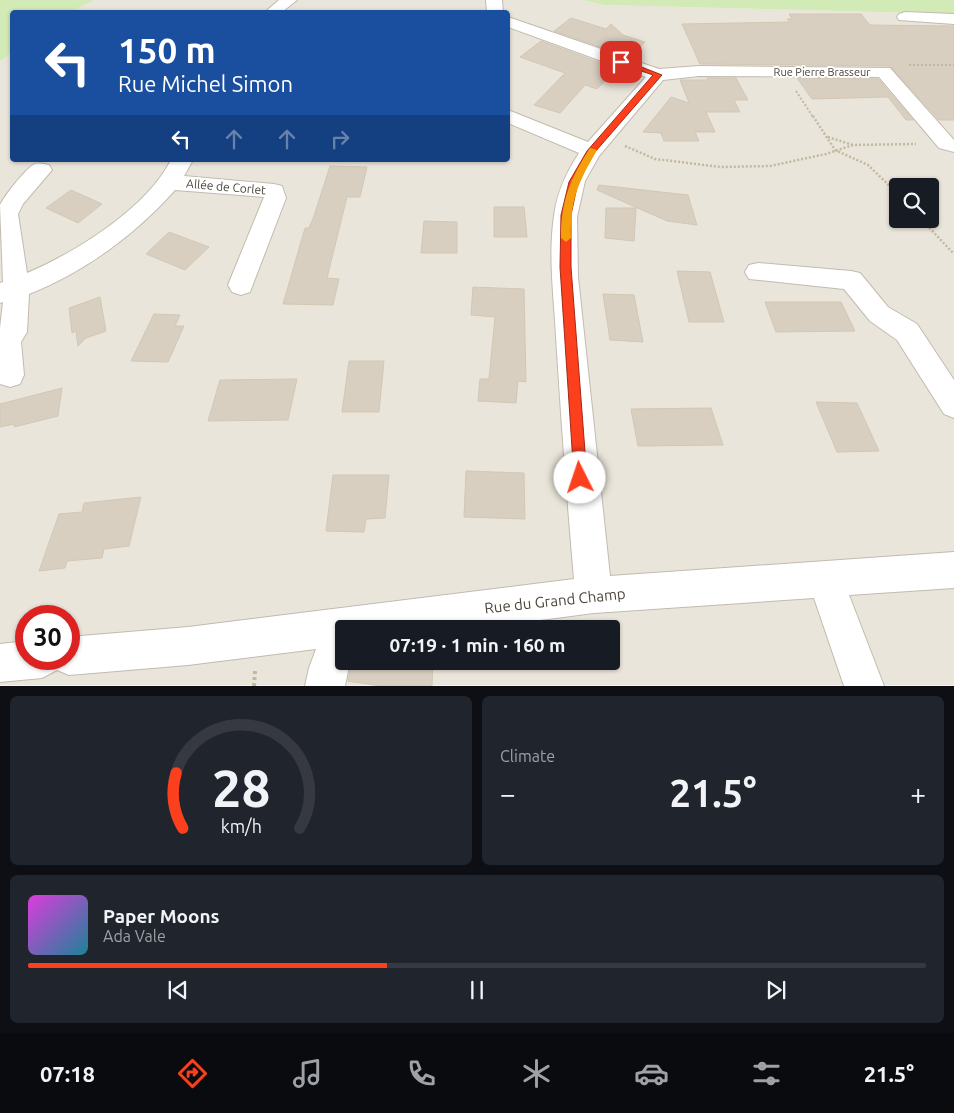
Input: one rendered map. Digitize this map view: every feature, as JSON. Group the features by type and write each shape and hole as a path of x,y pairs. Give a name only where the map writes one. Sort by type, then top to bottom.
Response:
{"street":[{"path":"276,10 289,0"},
{"path":"905,17 954,19"},
{"path":"517,30 658,75 598,144 574,182 566,215 566,267 580,478 594,595"},
{"name":"Rue Pierre Brasseur","path":"658,75 699,71 884,72 950,145"},
{"path":"510,117 598,144"},
{"name":"Allée de Corlet","path":"8,291 73,260 110,235 146,207 170,182 181,162"},
{"path":"10,375 3,343 13,332 16,315 8,291 8,214 13,201 41,170"},
{"name":"Allée de Corlet","path":"170,182 274,192 275,198 241,285"},
{"path":"758,272 851,280 879,314 907,332 943,371 954,405"},
{"name":"Rue du Grand Champ","path":"392,620 594,595 954,570"},
{"path":"825,579 864,686"},
{"name":"Rue du Grand Champ","path":"80,655 188,646 335,627"},
{"path":"325,686 328,668 335,650"},
{"path":"0,662 15,661"}],"path":[{"path":"884,72 892,65 954,65"},
{"path":"783,72 835,150 868,165 889,185"},
{"path":"827,137 854,145"},
{"path":"598,144 655,159 721,167 770,166 826,154 854,145 950,145"},
{"path":"929,228 954,254"}],"shaded area":[{"path":"94,0 582,0 604,5 954,14 954,685 0,685 0,61 10,54 10,162 510,162 510,10 75,10"}],"green space":[{"path":"0,0 94,0 75,10 10,10 10,54 0,61"},
{"path":"582,0 954,0 954,14 604,5"}],"building":[{"path":"789,14 861,14 870,25 954,26 954,120 939,120 890,66 700,64 682,24 790,22 787,19 792,19"},
{"path":"571,18 606,29 611,24 623,35 645,42 629,57 554,31"},
{"path":"541,41 617,69 597,89 585,85 560,113 534,105 565,73 520,57"},
{"path":"707,78 736,78 748,100 734,100 740,112 706,112 715,132 695,132 699,141 664,141 661,133 643,132 671,97 689,103 680,80 708,80"},
{"path":"797,78 878,79 913,120 906,120 888,97 812,99"},
{"path":"330,166 367,167 360,197 347,197 327,278 339,279 333,305 283,304 305,228 309,228 314,216"},
{"path":"599,185 688,195 697,225 667,221 597,190"},
{"path":"71,190 102,204 78,223 46,208"},
{"path":"494,207 524,207 527,237 494,237"},
{"path":"606,208 636,208 634,241 605,238"},
{"path":"424,221 457,222 457,253 421,253"},
{"path":"169,232 209,247 185,270 146,254"},
{"path":"677,271 710,272 724,322 689,322"},
{"path":"473,287 524,289 526,382 518,381 516,403 478,401 480,379 489,379 495,317 471,315"},
{"path":"603,294 634,295 643,342 610,340"},
{"path":"100,297 106,331 86,338 78,346 76,331 72,333 69,308"},
{"path":"765,302 841,302 855,331 776,332"},
{"path":"154,314 180,315 175,326 184,326 168,362 131,361"},
{"path":"349,361 384,361 379,412 342,412"},
{"path":"297,379 288,420 208,421 220,380"},
{"path":"62,388 58,416 14,427 15,424 0,427 0,404"},
{"path":"816,402 857,403 879,451 837,452"},
{"path":"711,408 723,445 638,446 631,409"},
{"path":"466,471 524,473 525,519 464,517"},
{"path":"333,475 389,475 385,518 366,519 364,532 326,531"},
{"path":"141,497 129,546 104,549 102,558 67,561 65,568 39,571 59,514 82,512 84,503"},
{"path":"350,670 433,670 432,686 380,686 348,681"}],"slow traffic":[{"path":"566,238 566,215 574,182 593,150"}],"route":[{"path":"580,478 566,267 566,215 574,182 592,151 658,75 621,62"}]}
